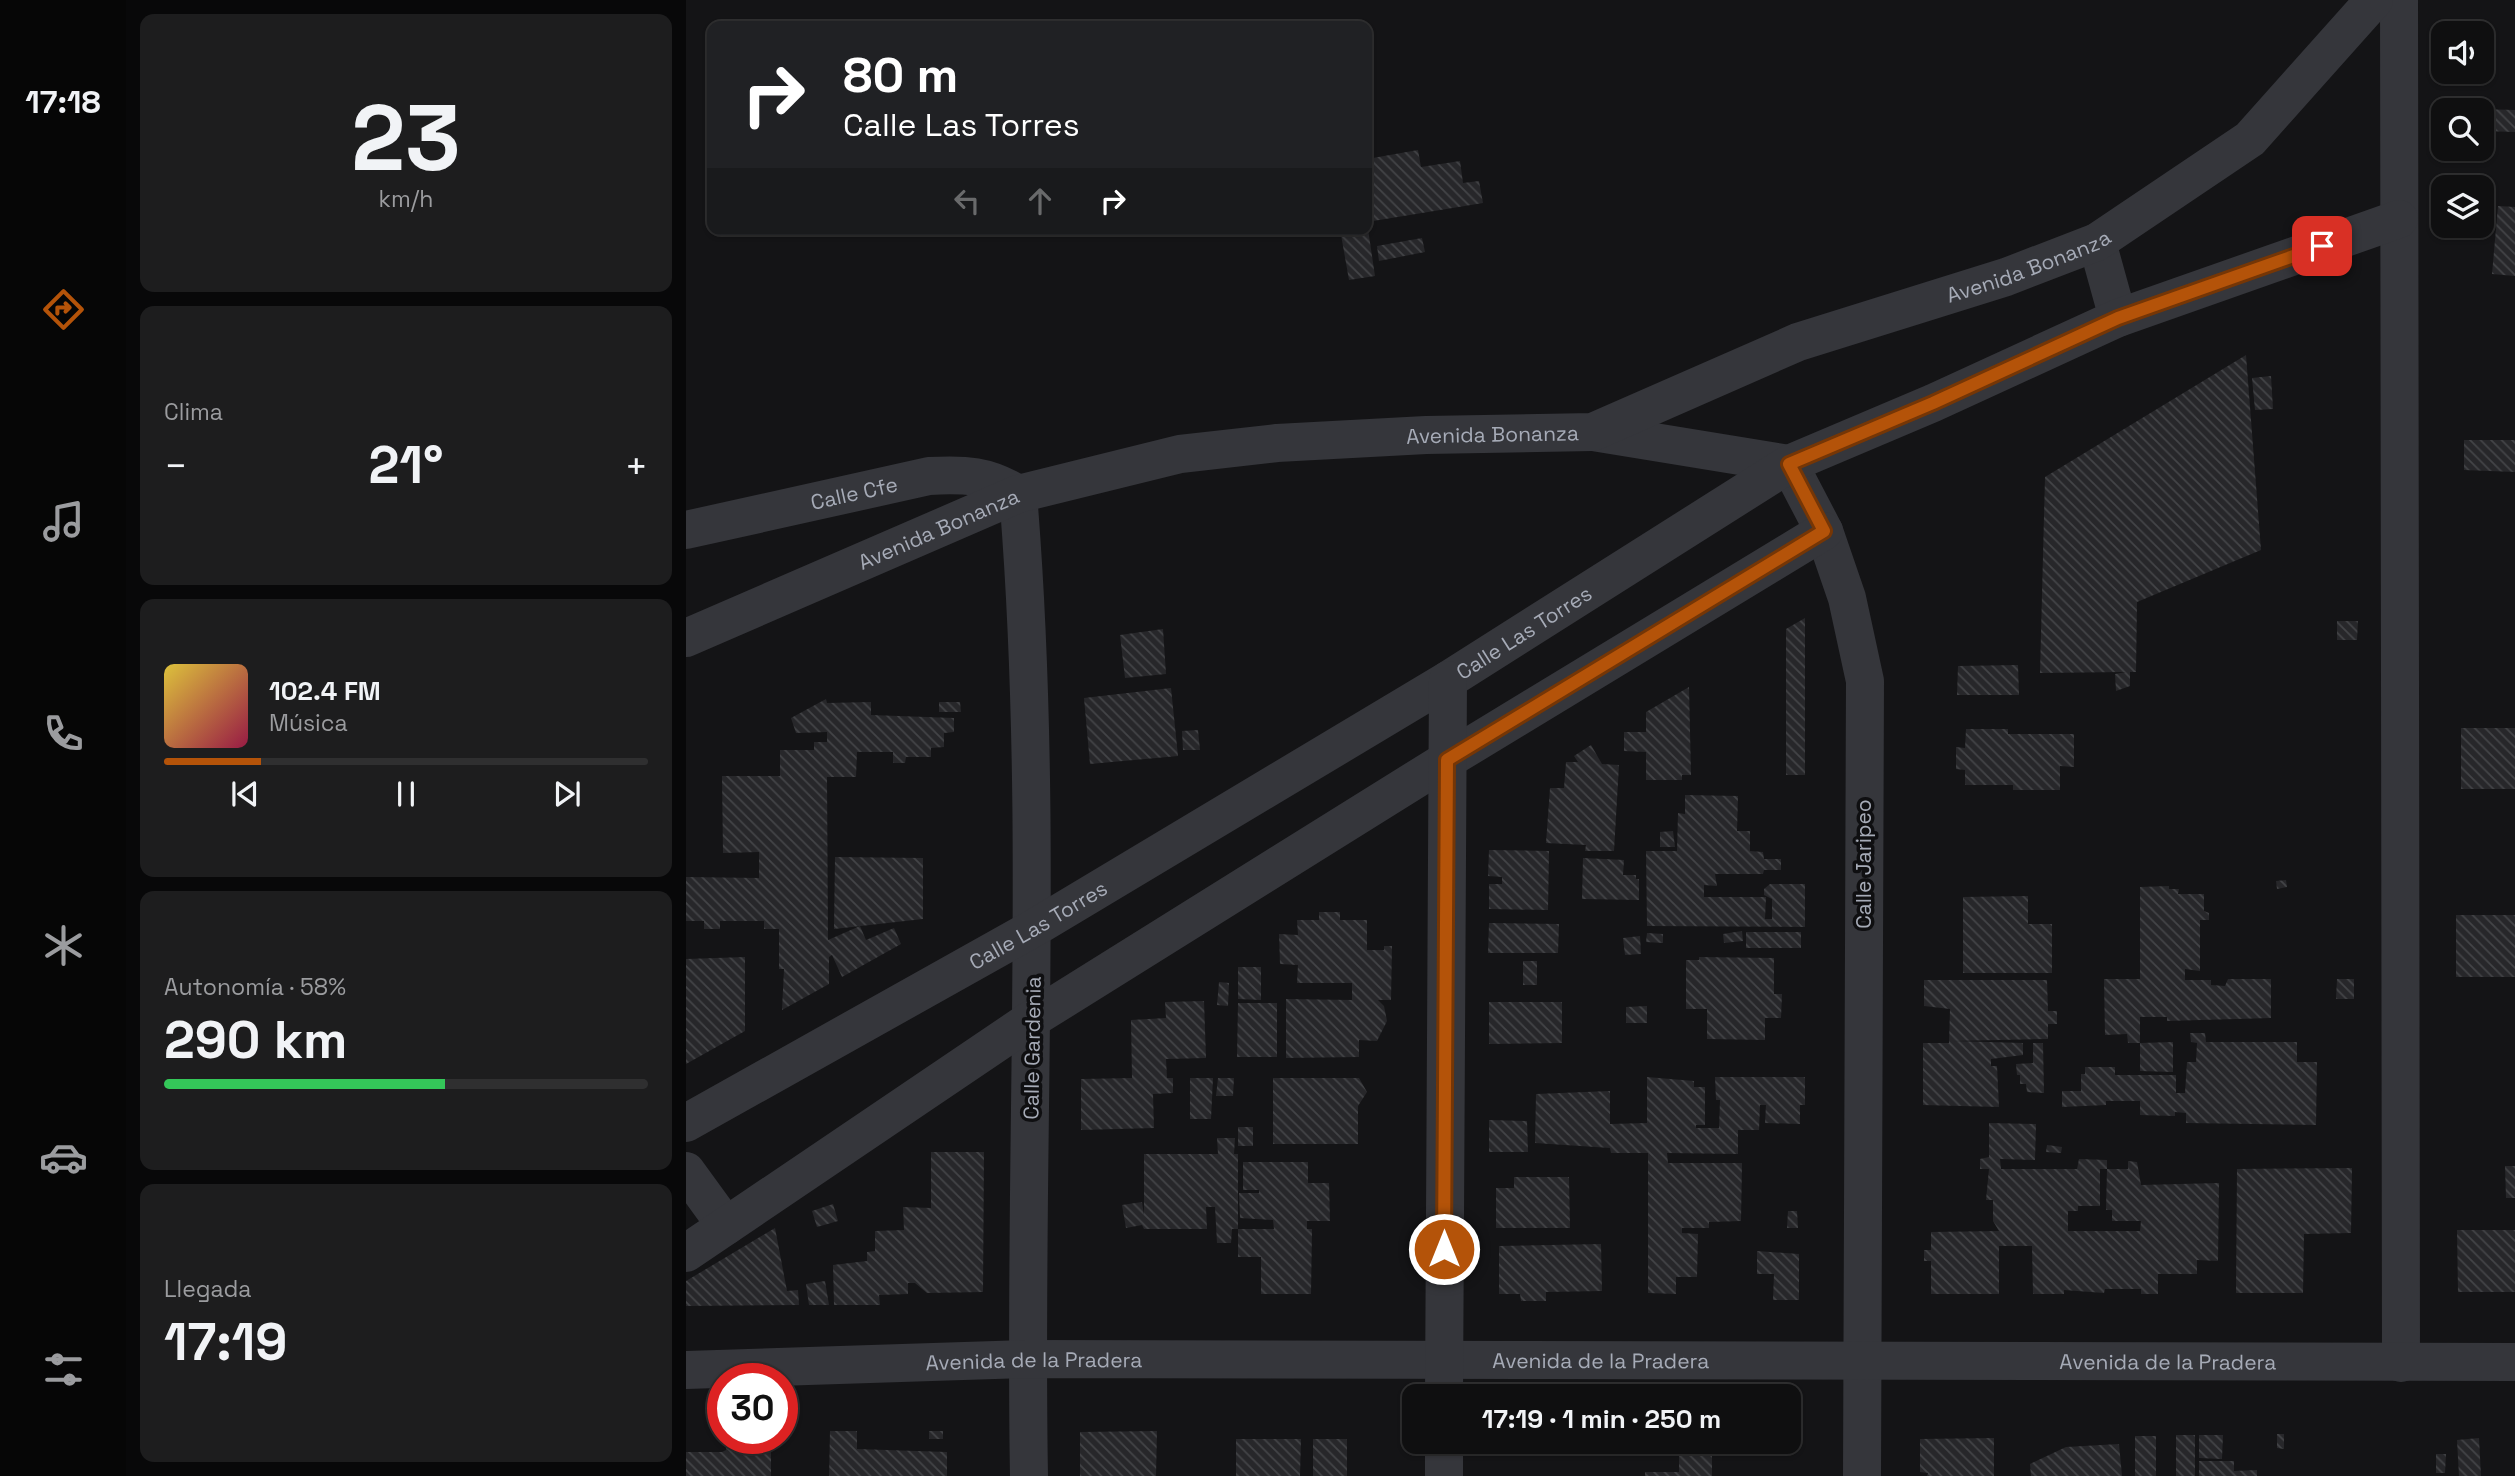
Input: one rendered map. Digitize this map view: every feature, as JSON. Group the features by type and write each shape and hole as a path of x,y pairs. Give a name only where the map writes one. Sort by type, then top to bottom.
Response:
{"street":[{"name":"Avenida Bonanza","path":"686,638 1018,494 1180,454 1278,443 1426,435 1593,432 1798,342 2006,277 2097,242 2250,139 2374,0"},
{"path":"2399,0 2401,1363"},
{"name":"Calle Las Torres","path":"686,1123 1034,928 1448,680 1789,464 1933,403 2118,318 2399,219"},
{"path":"2097,242 2118,318"},
{"path":"1593,432 1789,464"},
{"name":"Calle Jaripeo","path":"1789,464 1824,531 1847,598 1865,681 1860,1359 1862,1476"},
{"name":"Calle Cfe","path":"686,530 929,476 957,474 996,480 1018,494"},
{"name":"Calle Gardenia","path":"1018,494 1026,594 1034,928 1027,1359 1029,1476"},
{"path":"686,1253 1032,1019 1447,760 1824,531"},
{"path":"1444,1384 1448,680"},
{"path":"686,1171 726,1226"},
{"name":"Avenida de la Pradera","path":"686,1370 1027,1359 2515,1362"},
{"path":"1444,1454 1444,1476"}],"building":[{"path":"2494,109 2515,110 2515,132 2494,131"},
{"path":"1418,150 1421,167 1460,161 1463,183 1479,181 1483,203 1372,221 1372,158"},
{"path":"2498,206 2515,207 2515,276 2492,274"},
{"path":"1341,235 1369,235 1375,276 1349,280"},
{"path":"1422,238 1425,252 1379,261 1377,246"},
{"path":"2246,355 2261,550 2137,602 2136,672 2130,672 2130,686 2116,691 2115,674 2126,672 2040,673 2045,477"},
{"path":"2271,376 2273,409 2255,410 2252,378"},
{"path":"2464,440 2515,440 2515,472 2464,470"},
{"path":"1805,618 1805,775 1786,775 1786,629"},
{"path":"2337,621 2358,621 2357,640 2337,640"},
{"path":"1163,629 1166,674 1125,678 1120,635"},
{"path":"2018,665 2019,695 1957,695 1958,666"},
{"path":"1689,687 1691,775 1682,775 1682,780 1646,780 1646,752 1624,751 1624,732 1646,732 1646,712"},
{"path":"1171,688 1178,756 1090,764 1084,698"},
{"path":"826,699 827,703 871,702 871,715 954,718 954,732 944,733 944,747 931,748 931,757 906,757 905,763 893,763 893,752 857,752 856,777 827,777 828,940 860,926 866,940 894,928 901,944 842,977 832,955 829,957 829,984 782,1010 784,969 779,969 779,929 764,929 764,921 720,921 720,929 704,929 704,921 686,921 686,877 759,878 759,852 723,853 722,776 780,776 780,750 814,750 814,742 827,742 827,732 796,733 791,718"},
{"path":"939,702 960,702 961,712 939,712"},
{"path":"2461,728 2515,728 2515,789 2461,789"},
{"path":"1966,729 2008,729 2008,734 2074,734 2074,767 2060,766 2060,790 2013,790 2013,785 1965,785 1965,770 1956,769 1956,747 1965,748"},
{"path":"1198,730 1200,750 1183,750 1182,731"},
{"path":"1591,745 1602,764 1619,765 1614,851 1585,851 1586,845 1546,843 1550,788 1564,788 1566,762 1578,762 1574,756"},
{"path":"1685,795 1738,796 1737,831 1750,831 1750,851 1763,852 1764,859 1781,859 1781,870 1764,870 1763,874 1715,874 1717,886 1704,885 1704,897 1766,897 1765,919 1772,919 1772,899 1764,895 1764,889 1770,884 1805,884 1805,927 1647,926 1646,851 1677,851 1678,813 1685,814"},
{"path":"1673,831 1675,847 1660,847 1660,832"},
{"path":"1489,850 1549,851 1548,910 1489,909 1489,884 1502,884 1502,877 1488,876"},
{"path":"835,857 923,858 923,919 834,929"},
{"path":"1583,858 1624,860 1623,875 1636,875 1636,879 1639,879 1639,900 1582,899"},
{"path":"2286,880 2287,887 2277,889 2276,881"},
{"path":"2169,886 2169,889 2179,889 2178,894 2204,894 2204,911 2209,913 2209,920 2200,920 2200,971 2185,969 2185,980 2211,980 2211,985 2225,986 2228,979 2271,979 2271,1018 2167,1021 2167,1017 2140,1017 2140,1043 2128,1043 2127,1034 2105,1035 2104,979 2140,979 2140,887"},
{"path":"2028,896 2028,924 2052,924 2052,973 1963,973 1963,897"},
{"path":"1319,912 1340,912 1340,920 1367,920 1367,950 1384,950 1384,946 1392,946 1391,1000 1378,1000 1384,1006 1387,1021 1377,1041 1359,1040 1359,1057 1286,1058 1286,999 1352,1000 1352,983 1297,983 1298,965 1280,964 1279,934 1298,935 1297,920 1319,920"},
{"path":"2456,915 2515,915 2515,977 2456,977"},
{"path":"1489,923 1559,924 1558,953 1488,953"},
{"path":"1742,931 1743,941 1724,943 1723,934"},
{"path":"1746,932 1801,932 1801,948 1746,948"},
{"path":"1647,933 1663,934 1663,943 1646,942"},
{"path":"1640,936 1641,954 1625,955 1623,938"},
{"path":"745,957 745,1031 686,1064 686,959"},
{"path":"1699,957 1774,958 1774,994 1782,994 1781,1018 1765,1018 1765,1040 1707,1039 1707,1009 1686,1009 1686,960 1699,960"},
{"path":"1523,961 1537,961 1537,985 1523,985"},
{"path":"1238,967 1261,967 1261,1000 1238,999"},
{"path":"2337,979 2354,979 2354,999 2336,999"},
{"path":"1924,980 2047,980 2048,1011 2057,1011 2057,1024 2048,1024 2048,1039 1953,1041 2023,1043 2023,1055 1991,1059 1991,1066 1997,1066 1999,1107 1923,1105 1923,1043 1949,1043 1950,1009 1924,1006"},
{"path":"1219,982 1229,983 1228,1006 1217,1005"},
{"path":"1204,1001 1206,1058 1166,1059 1167,1078 1173,1078 1173,1093 1153,1094 1154,1128 1081,1130 1081,1079 1132,1078 1131,1020 1166,1018 1165,1002"},
{"path":"1489,1002 1562,1002 1562,1043 1489,1044"},
{"path":"1238,1003 1277,1003 1277,1057 1237,1057"},
{"path":"1647,1006 1647,1023 1626,1023 1626,1007"},
{"path":"2190,1033 2205,1033 2206,1042 2297,1042 2297,1062 2317,1062 2316,1125 2186,1123 2186,1113 2175,1112 2175,1116 2140,1115 2140,1101 2106,1101 2106,1105 2062,1107 2062,1091 2081,1091 2081,1074 2085,1074 2085,1067 2115,1067 2115,1075 2176,1075 2176,1093 2185,1093 2187,1062 2196,1062 2197,1043 2191,1042"},
{"path":"2173,1042 2173,1072 2140,1071 2140,1043"},
{"path":"2033,1043 2043,1043 2044,1093 2027,1092 2026,1084 2020,1084 2020,1075 2017,1075 2016,1064 2033,1063"},
{"path":"1647,1077 1694,1081 1694,1087 1705,1087 1705,1125 1696,1125 1696,1128 1719,1128 1720,1100 1716,1100 1715,1077 1805,1077 1805,1105 1800,1105 1800,1124 1765,1123 1766,1105 1760,1105 1759,1130 1738,1130 1738,1154 1667,1153 1668,1163 1742,1163 1741,1221 1709,1222 1709,1228 1682,1228 1682,1233 1698,1234 1697,1277 1676,1277 1676,1294 1648,1293 1648,1153 1611,1153 1610,1148 1535,1143 1536,1094 1610,1091 1610,1124 1647,1123"},
{"path":"1190,1078 1213,1078 1211,1119 1190,1119"},
{"path":"1218,1078 1234,1078 1233,1096 1216,1096"},
{"path":"1273,1078 1359,1078 1367,1092 1358,1106 1358,1144 1273,1144"},
{"path":"1489,1120 1527,1121 1528,1152 1489,1152"},
{"path":"1989,1123 2036,1124 2035,1160 2000,1159 2001,1169 2077,1169 2079,1159 2107,1160 2107,1169 2128,1169 2128,1161 2137,1162 2141,1185 2219,1183 2218,1261 2197,1260 2197,1274 2158,1274 2158,1294 2141,1294 2141,1289 2105,1289 2104,1293 2064,1290 2064,1294 2033,1294 2032,1246 1999,1246 1999,1294 1931,1294 1931,1261 1924,1261 1924,1250 1931,1250 1931,1232 1999,1231 1993,1221 1993,1200 1986,1200 1989,1169 1980,1169 1980,1159 1989,1157","holes":["2100,1169 2107,1169 2106,1210 2112,1210 2112,1221 2141,1221 2140,1231 2068,1231 2068,1211 2078,1211 2078,1206 2100,1206"]},
{"path":"1238,1127 1253,1127 1253,1146 1238,1146"},
{"path":"1217,1138 1235,1138 1234,1154 1238,1154 1238,1229 1232,1229 1231,1243 1217,1243 1215,1207 1206,1207 1207,1229 1144,1229 1142,1225 1126,1228 1122,1205 1142,1202 1144,1215 1144,1154 1218,1154"},
{"path":"2047,1145 2062,1147 2061,1153 2046,1152"},
{"path":"931,1152 984,1152 983,1292 927,1293 915,1283 908,1283 908,1294 879,1295 880,1305 834,1305 833,1265 867,1261 867,1252 875,1251 875,1231 904,1230 903,1207 931,1208"},
{"path":"1243,1162 1308,1162 1308,1183 1329,1183 1330,1221 1307,1221 1307,1229 1312,1229 1311,1294 1261,1294 1261,1257 1238,1257 1238,1229 1274,1229 1273,1220 1240,1218 1239,1193 1259,1193 1259,1190 1243,1190"},
{"path":"2505,1166 2515,1166 2515,1198 2506,1198"},
{"path":"2352,1168 2351,1233 2304,1234 2303,1293 2236,1293 2237,1169"},
{"path":"1514,1177 1569,1177 1570,1228 1496,1228 1496,1188 1514,1188"},
{"path":"833,1204 838,1221 817,1227 812,1211"},
{"path":"1788,1211 1797,1211 1798,1228 1787,1228"},
{"path":"775,1228 787,1291 798,1290 799,1305 686,1306 686,1281"},
{"path":"2457,1230 2515,1230 2515,1292 2458,1292"},
{"path":"1601,1244 1602,1291 1546,1292 1546,1301 1521,1301 1520,1294 1499,1294 1499,1246"},
{"path":"1757,1251 1799,1254 1799,1300 1773,1300 1774,1274 1757,1274"},
{"path":"825,1281 829,1305 809,1305 806,1284"},
{"path":"830,1431 857,1431 857,1449 947,1452 947,1476 829,1476"},
{"path":"929,1431 943,1431 943,1439 929,1439"},
{"path":"1157,1431 1156,1476 1080,1476 1080,1432"},
{"path":"2277,1434 2284,1434 2284,1449 2277,1448"},
{"path":"2176,1435 2195,1435 2195,1476 2176,1476"},
{"path":"2199,1435 2223,1435 2222,1459 2199,1458"},
{"path":"2135,1436 2156,1436 2156,1476 2135,1476"},
{"path":"1994,1438 1994,1476 1927,1476 1928,1473 1920,1472 1920,1439"},
{"path":"2479,1438 2481,1476 2459,1476 2457,1440"},
{"path":"1236,1439 1301,1439 1300,1476 1236,1476"},
{"path":"1313,1439 1347,1439 1347,1476 1313,1476"},
{"path":"2119,1444 2122,1476 2031,1476 2030,1464 2066,1447"},
{"path":"686,1452 771,1454 771,1476 686,1476"},
{"path":"1679,1454 1712,1454 1712,1476 1645,1476 1645,1472 1679,1472"},
{"path":"2436,1454 2446,1454 2445,1473 2436,1473"},
{"path":"2199,1461 2234,1461 2234,1471 2257,1470 2257,1476 2199,1476"}],"route":[{"path":"1444,1249 1447,760 1824,531 1789,464 1933,403 2118,318 2322,246"}]}
